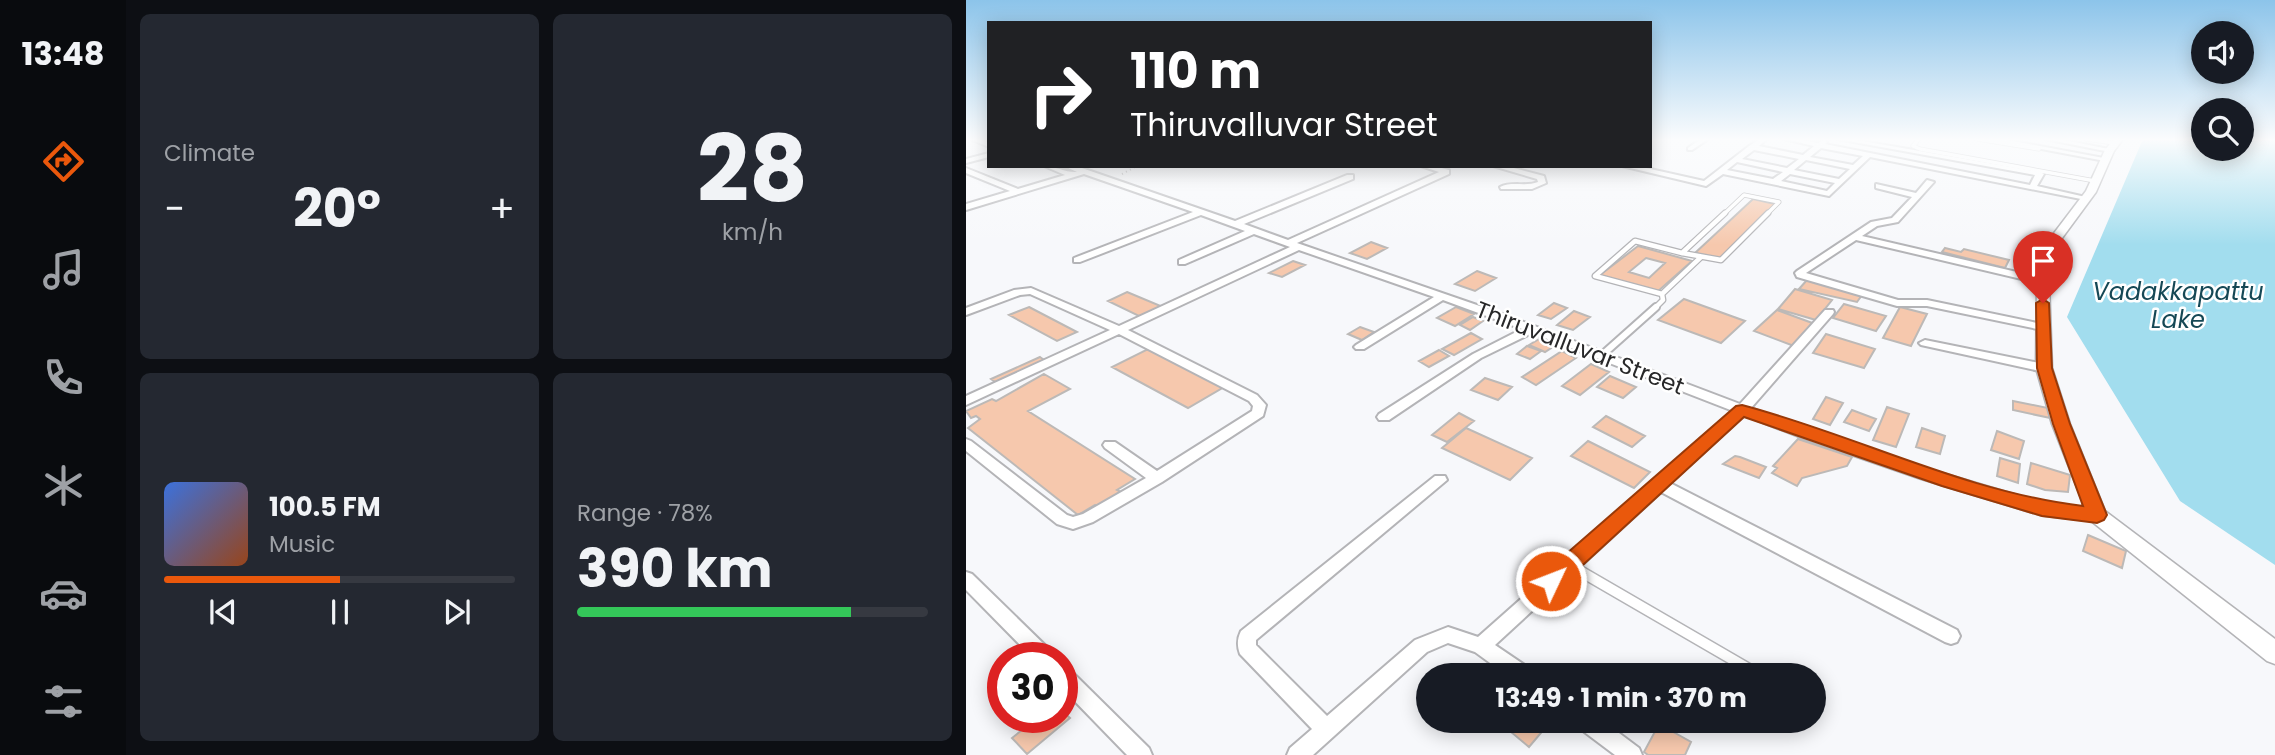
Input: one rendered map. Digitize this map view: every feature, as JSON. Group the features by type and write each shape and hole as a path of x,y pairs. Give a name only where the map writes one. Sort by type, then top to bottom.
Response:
{"street":[{"path":"976,174 1018,192"},
{"name":"Thiruvalluvar Street","path":"1090,174 1443,296 1742,410 1964,486 2042,509 2097,515"},
{"path":"966,401 1120,330 1441,174"},
{"path":"1504,187 1532,187 1542,183 1541,178 1527,174"},
{"path":"1663,174 1706,184 1717,174"},
{"path":"1737,174 1829,194 1849,174"},
{"path":"1775,182 1784,174"},
{"path":"1804,174 1841,182"},
{"path":"1967,174 2086,198"},
{"path":"2033,187 2040,174"},
{"path":"2098,174 2086,198 2048,249 2043,281 2044,368 2062,424 2097,515 2275,653"},
{"path":"966,208 1073,175"},
{"path":"1234,225 1350,177"},
{"path":"1930,182 1895,220 1874,224 1800,273 1801,275 1897,303 1927,303 2042,327"},
{"path":"1879,186 1918,196"},
{"path":"1077,260 1199,213"},
{"path":"1182,262 1252,231"},
{"path":"1854,237 2043,281"},
{"path":"966,312 1018,292 1031,291 1120,330 1253,398 1260,405 1258,413 1157,478 1088,518 1073,523 1062,520 969,449"},
{"path":"1360,347 1443,296"},
{"path":"1481,646 1742,410 1829,312"},
{"path":"1384,417 1477,356 1531,328"},
{"path":"1925,343 2044,368"},
{"path":"1110,445 1157,478"},
{"path":"1326,729 1247,648 1247,637 1440,480"},
{"path":"1659,484 1951,636"},
{"path":"966,579 1029,642"},
{"path":"1297,755 1421,646 1448,635 1481,646 1506,663"},
{"path":"1078,691 1142,755"},
{"path":"1602,733 1632,755"}],"lane":[{"path":"2058,174 2095,181"},
{"path":"1662,295 1595,276 1635,242 1682,253 1701,257 1721,260 1779,202 1744,195 1682,253"},
{"path":"1601,356 1663,300 1662,295 1701,257"},
{"path":"1569,564 1739,663"}],"water":[{"name":"Vadakkapattu Lake","path":"2128,174 2275,174 2275,565 2180,501 2067,317"}],"building":[{"path":"1753,199 1775,204 1720,259 1695,253"},
{"path":"1371,242 1387,248 1367,259 1350,253"},
{"path":"1638,246 1692,261 1656,293 1600,275","holes":["1646,258 1665,263 1649,278 1629,272"]},
{"path":"1945,248 1961,252 1964,249 2009,260 2005,268 1942,252"},
{"path":"1293,261 1305,265 1282,277 1269,273"},
{"path":"1477,271 1496,278 1475,291 1455,284"},
{"path":"1807,280 1862,295 1857,302 1799,289"},
{"path":"1795,289 1832,300 1816,320 1778,309"},
{"path":"1127,292 1163,307 1141,317 1108,301"},
{"path":"1684,299 1745,321 1721,343 1658,320"},
{"path":"1554,303 1567,308 1551,319 1538,315"},
{"path":"1844,304 1886,316 1876,331 1833,318"},
{"path":"1029,307 1077,332 1057,341 1009,315"},
{"path":"1456,307 1474,314 1455,326 1437,318"},
{"path":"1900,307 1927,314 1911,346 1883,338"},
{"path":"1777,310 1815,324 1794,346 1754,331"},
{"path":"1574,311 1590,317 1573,330 1557,325"},
{"path":"1473,317 1483,321 1470,330 1460,325"},
{"path":"1360,327 1374,332 1362,340 1348,334"},
{"path":"1471,333 1482,339 1454,355 1442,349"},
{"path":"1826,334 1875,349 1864,368 1813,353"},
{"path":"1541,338 1556,345 1545,352 1529,345"},
{"path":"1527,346 1541,351 1530,359 1517,354"},
{"path":"1148,349 1224,387 1188,408 1112,367"},
{"path":"1439,350 1449,356 1429,367 1419,361"},
{"path":"1562,351 1576,358 1536,385 1522,377"},
{"path":"1040,357 1047,362 998,384 991,379"},
{"path":"1591,364 1609,372 1580,395 1562,386"},
{"path":"1044,374 1070,389 1028,411 1135,479 1117,490 1123,493 1099,508 1095,505 1078,515 968,428 980,419 976,416 971,418 966,411 992,399 996,401"},
{"path":"1610,376 1636,387 1623,398 1597,387"},
{"path":"1485,378 1512,387 1498,400 1471,390"},
{"path":"1826,397 1843,403 1830,425 1813,419"},
{"path":"2013,401 2048,408 2050,418 2013,410"},
{"path":"1887,407 1909,414 1896,447 1873,440"},
{"path":"1852,410 1876,419 1869,431 1844,422"},
{"path":"1459,413 1474,421 1447,442 1432,435"},
{"path":"1606,416 1645,436 1632,447 1593,427"},
{"path":"1466,428 1532,458 1510,480 1442,448"},
{"path":"1922,428 1945,436 1940,454 1916,447"},
{"path":"1997,431 2024,441 2019,459 1991,450"},
{"path":"1798,439 1852,457 1847,466 1802,478 1797,486 1772,473 1777,468 1773,466"},
{"path":"1588,441 1650,472 1634,488 1571,456"},
{"path":"1735,456 1766,467 1759,478 1723,464"},
{"path":"2000,458 2020,464 2018,483 1997,476"},
{"path":"2031,463 2070,475 2068,492 2045,490 2027,484"},
{"path":"2088,535 2126,551 2122,568 2083,551"},
{"path":"1018,733 1052,733 1027,754 1012,738"},
{"path":"1512,733 1541,733 1529,747"},
{"path":"1654,733 1675,733 1691,742 1685,755 1648,755 1644,752"}],"route":[{"path":"1551,581 1742,410 1926,474 2042,509 2097,515 2044,368 2043,303"}]}
